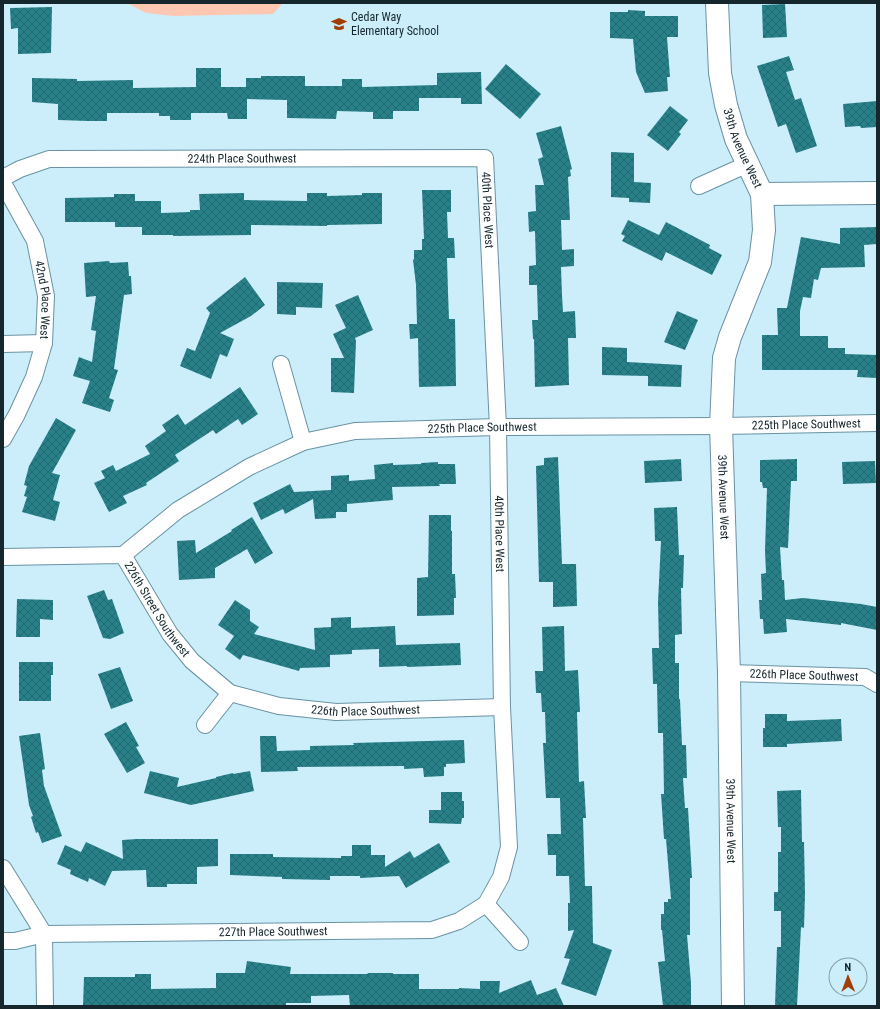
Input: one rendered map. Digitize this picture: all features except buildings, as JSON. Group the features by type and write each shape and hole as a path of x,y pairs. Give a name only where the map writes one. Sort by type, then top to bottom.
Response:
{"street":[{"name":"39th Avenue West","path":"717,3 720,73 726,105 736,138 762,194 764,230 760,262 730,337 724,358 721,426 729,673 733,1006"},
{"name":"224th Place Southwest","path":"3,178 20,169 49,160 485,158"},
{"name":"40th Place West","path":"485,158 498,427 502,707 509,846 501,877 486,904"},
{"path":"699,186 748,164"},
{"name":"42nd Place West","path":"3,183 35,241 46,296 44,343 34,377 17,414 3,439"},
{"path":"762,194 877,193"},
{"path":"3,344 44,343"},
{"path":"281,364 303,442"},
{"name":"225th Place Southwest","path":"123,555 178,510 249,467 303,442 355,431 498,427 721,426 877,423"},
{"name":"226th Street Southwest","path":"3,557 123,555 170,634 192,661 230,693"},
{"name":"226th Place Southwest","path":"729,673 865,677 877,684"},
{"path":"205,725 230,693"},
{"name":"226th Place Southwest","path":"230,693 279,706 336,712 502,707"},
{"path":"3,868 44,934 45,1006"},
{"path":"486,904 520,942"},
{"name":"227th Place Southwest","path":"3,941 44,934 432,930 459,921 486,904"}],"shaded area":[{"path":"127,3 283,3 273,14 173,16 146,13"}],"place":[{"name":"Cedar Way Elementary School","path":"339,24"}]}
